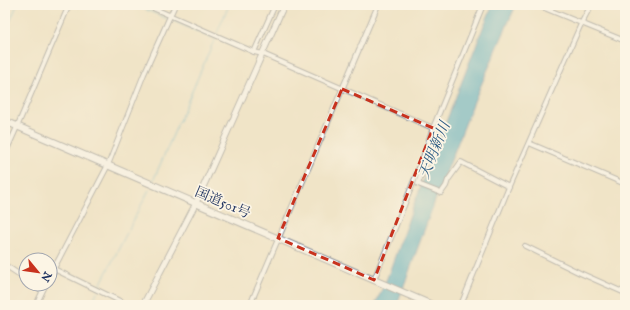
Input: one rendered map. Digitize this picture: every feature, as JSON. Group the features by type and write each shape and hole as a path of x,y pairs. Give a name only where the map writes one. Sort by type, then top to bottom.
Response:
{"highway":[{"name":"国道501号","path":"5,121 432,305"}],"street":[{"path":"5,154 69,5"},
{"path":"146,5 434,128"},
{"path":"58,261 108,165 144,74 174,5"},
{"path":"254,52 275,5"},
{"path":"143,305 196,203 284,5"},
{"path":"250,305 378,5"},
{"path":"537,5 625,42"},
{"path":"461,305 509,187 581,24 591,5"},
{"path":"376,281 434,128 483,6"},
{"path":"529,143 625,184"},
{"path":"422,161 424,167 418,184 441,193 461,162 509,187"},
{"path":"525,246 625,293"},
{"path":"5,265 18,274"},
{"path":"58,271 128,305"},
{"path":"36,305 42,292"}],"highlighted area":[{"path":"342,89 433,128 374,280 278,238"}],"water":[{"path":"493,5 516,5 475,99 433,206 397,305 375,305 387,278 415,201"}],"waterway":[{"path":"5,33 17,5"},
{"path":"135,5 168,19"},
{"path":"217,33 229,5"},
{"path":"171,20 214,39"},
{"path":"153,181 216,36"},
{"path":"98,289 149,190"},
{"path":"91,305 97,292"}],"water label":[{"name":"天明新川","path":"434,150"}]}
